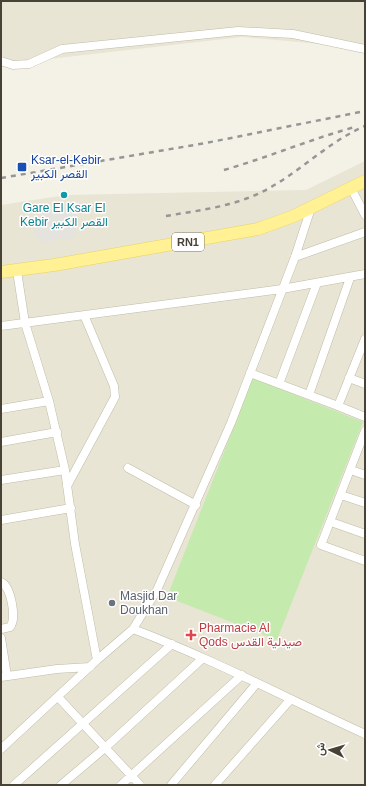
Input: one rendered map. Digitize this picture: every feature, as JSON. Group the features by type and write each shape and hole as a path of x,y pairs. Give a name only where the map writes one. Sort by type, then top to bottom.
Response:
{"main road":[{"name":"RN1","path":"1,272 17,271 240,233 276,223 311,208 365,181"}],"street":[{"path":"1,61 13,64 28,64 62,50 238,31 292,34 365,49"},
{"path":"351,188 365,215"},
{"path":"1,749 97,660 133,629 157,590 196,505 231,423 295,257 311,208"},
{"path":"295,257 365,232"},
{"path":"17,271 25,323 49,401 65,470 81,580 97,660"},
{"path":"1,326 282,289 350,278 365,274"},
{"path":"309,395 350,278"},
{"path":"279,384 317,283"},
{"path":"67,486 116,397 114,386 84,315"},
{"path":"338,406 364,344"},
{"path":"250,373 365,417"},
{"path":"349,378 365,384"},
{"path":"1,409 49,401"},
{"path":"1,442 57,432"},
{"path":"365,432 321,545 365,561"},
{"path":"128,468 196,505"},
{"path":"1,480 65,470"},
{"path":"351,470 365,475"},
{"path":"341,495 365,503"},
{"path":"1,520 71,508"},
{"path":"331,522 365,534"},
{"path":"1,582 7,586 9,592 13,620 10,627 1,629"},
{"path":"133,629 172,644 242,675 290,700 365,734"},
{"path":"1,638 4,676 90,667"},
{"path":"14,785 172,644"},
{"path":"61,785 106,747 203,658"},
{"path":"121,785 242,675"},
{"path":"171,785 257,683"},
{"path":"58,697 140,785"},
{"path":"216,785 290,700"}],"shaded area":[{"path":"1,1 365,1 365,48 242,37 5,64 1,51"},
{"path":"365,161 365,785 1,785 1,205 66,195 306,190"},
{"path":"68,208 76,216 77,233 70,239 61,240 56,237 47,244 34,235 42,210 49,212 51,209"}],"green space":[{"path":"253,378 363,422 277,640 167,597"}],"railway":[{"path":"1,178 206,143 365,111"},
{"path":"166,216 206,209 246,199 283,180 340,139 365,126"},
{"path":"224,170 355,127"}],"place":[{"name":"Ksar-el-Kebir القصر الكبير","path":"22,167"},
{"name":"Gare El Ksar El Kebir القصر الكبير","path":"64,195"},
{"name":"Masjid Dar Doukhan","path":"112,603"},
{"name":"Pharmacie Al Qods صيدلية القدس","path":"191,635"}]}
